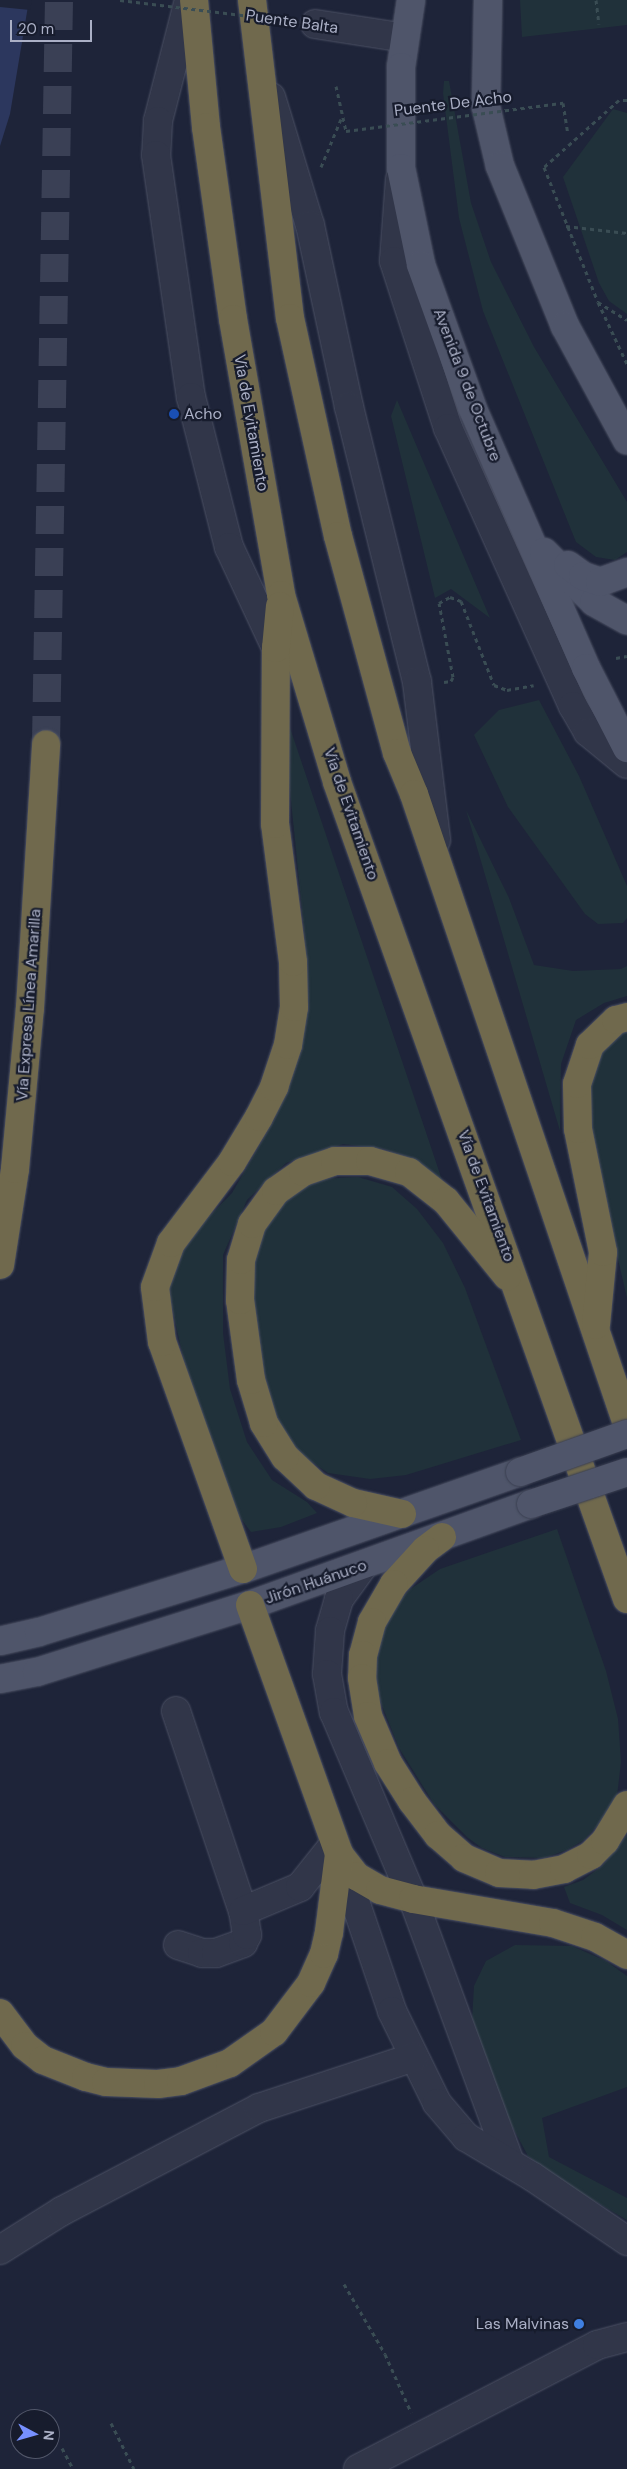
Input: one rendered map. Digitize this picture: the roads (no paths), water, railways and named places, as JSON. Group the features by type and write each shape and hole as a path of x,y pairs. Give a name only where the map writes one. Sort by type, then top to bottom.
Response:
{"highway":[{"name":"Vía de Evitamiento","path":"194,0 206,127 233,319 281,595 309,683 337,782 520,1291 627,1599"},
{"path":"252,0 290,318 338,536 397,753 439,866 595,1334 627,1424"},
{"path":"243,1569 162,1342 155,1287 171,1243 232,1162 259,1117 274,1087 288,1045 294,1006 293,962 276,824 276,648 281,595"},
{"name":"Vía Expresa Línea Amarilla","path":"0,1265 16,1169 30,1008 46,744"},
{"path":"595,1334 603,1252 578,1129 577,1084 590,1045 616,1020 627,1017"},
{"path":"402,1514 353,1503 316,1486 285,1457 264,1423 251,1380 240,1300 241,1260 252,1224 276,1191 303,1172 335,1161 370,1161 409,1172 446,1201 520,1291"},
{"path":"442,1537 425,1550 394,1584 372,1622 362,1655 362,1678 368,1716 388,1763 412,1801 438,1835 464,1858 499,1873 533,1875 564,1869 591,1855 605,1841 627,1805"},
{"path":"250,1605 337,1848 356,1876 380,1890 413,1899 553,1923 595,1937 627,1955"},
{"path":"0,2013 25,2046 43,2060 92,2079 133,2085 158,2084 181,2081 230,2063 274,2032 311,1983 324,1954 329,1932 337,1848"}],"main road":[{"name":"Avenida 9 de Octubre","path":"411,0 401,67 401,168 426,280 472,407 586,668 627,748"},
{"path":"488,0 486,107 500,166 565,326 620,413 627,440"},
{"path":"529,536 583,576 600,582 627,572"},
{"path":"529,536 576,586 612,614 627,620"},
{"path":"0,1641 39,1632 243,1569 627,1434"},
{"name":"Jirón Huánuco","path":"0,1679 37,1672 250,1605 363,1566 531,1504 627,1472"}],"street":[{"path":"189,0 158,121 156,155 191,397 229,546 276,648 309,683"},
{"name":"Puente Balta","path":"315,24 406,38"},
{"path":"258,56 310,225 349,407 417,682 439,866"},
{"path":"401,168 394,261 448,428 573,706 588,732 627,764"},
{"path":"363,1566 339,1599 330,1630 327,1674 334,1712 350,1754 413,1899 510,2163"},
{"path":"176,1711 243,1911 247,1935 244,1943 236,1947 202,1953 178,1945"},
{"path":"243,1911 300,1887 337,1848 392,2011 436,2103 466,2137 510,2163 627,2241"},
{"path":"0,2250 62,2211 259,2108 414,2057"},
{"path":"358,2469 597,2345 627,2337"}],"water":[{"path":"0,0 29,0 10,114 0,146"}],"tunnel":[{"path":"46,744 59,0"}],"place":[{"name":"Acho","path":"174,414"},
{"name":"Las Malvinas","path":"579,2324"}]}
